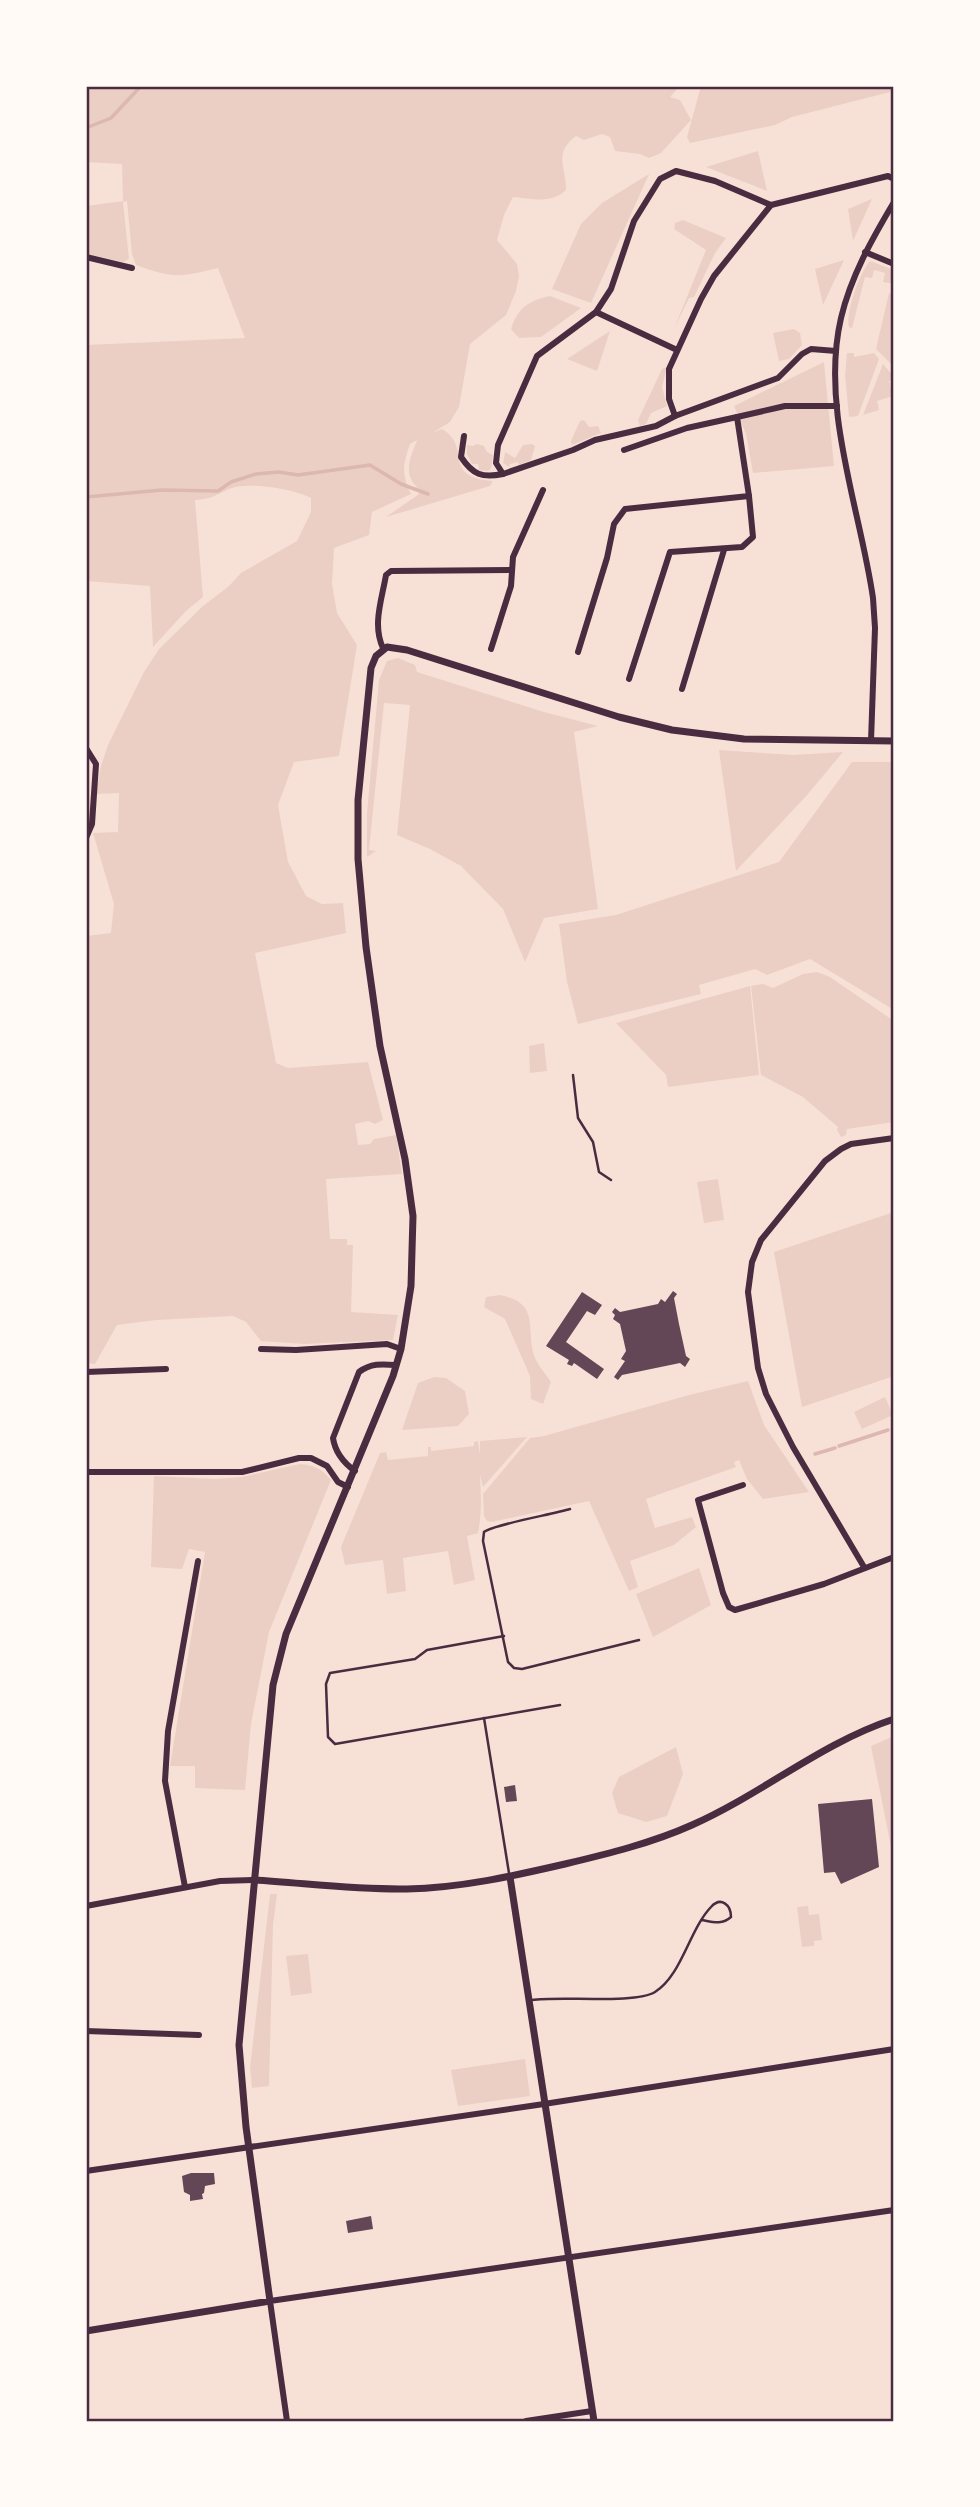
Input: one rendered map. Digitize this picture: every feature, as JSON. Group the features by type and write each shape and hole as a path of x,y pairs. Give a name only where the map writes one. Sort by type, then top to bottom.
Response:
{"street":[{"path":"503,474 496,463 498,444 537,356 596,312 611,289 634,221 660,178 676,171 715,181 771,205 888,176 894,179"},
{"path":"870,741 876,628 873,597 836,406 836,351 841,319 851,284 865,252 894,202"},
{"path":"676,416 669,399 667,383 669,369 677,350 714,276 771,205"},
{"path":"865,252 894,264"},
{"path":"86,257 132,268"},
{"path":"596,312 677,350"},
{"path":"464,436 461,457 470,471 486,478 573,450 595,440 656,426 778,378 802,354 811,349 836,351"},
{"path":"624,450 687,428 785,406 836,406"},
{"path":"629,679 670,552 743,547 753,537 737,417"},
{"path":"491,649 511,586 513,557 543,490"},
{"path":"578,652 607,558 614,524 625,509 749,496"},
{"path":"682,689 724,550"},
{"path":"383,648 377,625 386,575 391,571 511,570"},
{"path":"383,648 407,650 607,714 672,730 744,738 894,741"},
{"path":"288,2421 248,2147 239,2045 273,1685 286,1634 355,1471 396,1365 412,1276 413,1216 405,1159 380,1046 366,947 358,859 360,774 371,668 383,648"},
{"path":"86,748 96,764 92,824 86,838"},
{"path":"864,1567 793,1447 766,1394 758,1368 748,1292 752,1262 761,1240 824,1161 851,1144 894,1138"},
{"path":"261,1349 296,1350 387,1344 401,1349"},
{"path":"355,1471 334,1448 333,1438 359,1373 367,1366 396,1365"},
{"path":"86,1372 166,1369"},
{"path":"86,1472 242,1472 299,1458 311,1458 327,1466 338,1482 348,1487"},
{"path":"743,1485 698,1500 720,1583 729,1607 734,1610 824,1584 894,1558"},
{"path":"185,1887 165,1781 168,1731 198,1561"},
{"path":"86,1906 220,1881 253,1880 408,1889 510,1877 607,1854 690,1826 741,1800 830,1746 894,1719"},
{"path":"510,1877 594,2421"},
{"path":"86,2031 199,2035"},
{"path":"86,2171 544,2104 894,2049"},
{"path":"86,2330 894,2210"},
{"path":"526,2421 593,2411"}],"lane":[{"path":"573,1075 578,1118 593,1142 599,1172 611,1180"},
{"path":"569,1509 484,1531 482,1541 509,1662 514,1668 522,1669 639,1640"},
{"path":"504,1636 427,1650 415,1660 335,1671 327,1677 327,1732 330,1741 335,1744 560,1705"},
{"path":"484,1718 510,1877"},
{"path":"529,2000 634,1998 654,1993 674,1970 702,1920 715,1904 726,1903 730,1907 731,1917 726,1921 702,1920"}],"shaded area":[{"path":"86,86 680,86 670,97 680,100 691,120 661,153 649,158 640,154 615,151 610,137 602,134 584,140 576,136 569,142 563,154 566,190 548,199 513,197 504,215 497,240 517,264 519,276 516,291 506,315 470,344 459,407 450,422 432,433 442,429 451,436 456,444 462,468 467,474 493,481 490,486 386,517 419,494 409,474 410,459 417,440 410,444 405,464 404,474 411,494 372,512 369,535 334,548 332,584 337,613 357,645 339,756 294,762 278,805 288,862 306,896 322,904 343,903 346,933 255,953 276,1063 288,1068 368,1062 383,1120 375,1124 368,1121 355,1124 358,1145 396,1135 402,1174 326,1179 330,1239 347,1239 347,1245 353,1245 351,1312 398,1315 393,1340 304,1344 261,1341 246,1322 233,1316 156,1320 117,1325 95,1364 86,1363 86,936 111,933 114,904 93,833 118,832 119,793 96,794 101,766 108,745 144,672 159,649 241,573 297,541 311,512 311,498 283,489 240,486 195,500 203,597 186,611 153,647 150,586 86,581 86,345 245,338 218,268 177,275 159,273 136,265 132,254 127,201 123,202 129,259 123,262 86,254 86,206 123,201 122,164 86,162"},
{"path":"701,86 894,86 894,91 792,117 775,125 690,143 687,137"},
{"path":"758,151 767,191 706,167"},
{"path":"649,174 591,303 552,289 581,224 602,203"},
{"path":"872,199 853,241 848,209"},
{"path":"683,220 726,238 715,253 694,297 689,298 674,329 706,250 674,229 675,223"},
{"path":"844,260 823,305 815,269"},
{"path":"870,261 894,270 894,284 883,282 885,273 874,270 872,278 865,277 852,328 849,327 848,321 851,303"},
{"path":"889,293 894,294 894,367 876,349"},
{"path":"550,296 581,308 541,337 519,338 511,329 520,311 536,300"},
{"path":"794,329 800,333 802,345 789,359 779,361 773,333"},
{"path":"610,331 597,371 567,359"},
{"path":"847,353 854,353 854,357 874,353 879,359 858,416 849,417 845,375"},
{"path":"824,362 834,466 753,473 746,434 734,406"},
{"path":"883,364 894,377 894,380 889,381 893,396 877,401 879,410 863,415"},
{"path":"667,367 662,387 667,406 651,413 646,424 640,426 638,420 662,369"},
{"path":"584,420 589,427 598,426 601,433 572,445 571,441 580,421"},
{"path":"467,445 484,446 487,452 493,455 488,471 479,470 478,464 472,464 467,454"},
{"path":"523,445 535,446 531,460 519,465 518,462 510,464 509,467 503,463 505,452 515,458"},
{"path":"398,658 415,665 417,672 598,726 574,732 598,909 544,918 525,962 503,909 461,866 397,835 410,705 384,703 369,850 376,851 367,857 367,813 379,680 387,661"},
{"path":"719,750 793,755 843,752 736,871"},
{"path":"852,762 894,762 894,1010 810,959 767,975 755,969 699,985 701,994 578,1024 567,982 559,924 616,915 779,862"},
{"path":"817,972 830,977 894,1021 894,1122 847,1129 846,1135 841,1137 838,1127 803,1097 761,1075 751,986 763,984 773,988 803,974"},
{"path":"750,986 759,1075 668,1087 666,1075 616,1023"},
{"path":"544,1043 547,1071 530,1073 529,1046"},
{"path":"718,1179 724,1220 704,1223 697,1182"},
{"path":"894,1212 894,1376 802,1407 774,1252"},
{"path":"500,1295 520,1303 526,1309 534,1356 551,1382 543,1404 531,1399 530,1376 505,1319 484,1307 486,1297"},
{"path":"434,1377 446,1378 465,1391 469,1414 458,1426 402,1430 418,1383"},
{"path":"748,1381 764,1425 809,1492 763,1499 747,1479 739,1460 734,1462 736,1467 646,1499 655,1528 692,1517 696,1527 674,1545 630,1561 638,1587 629,1591 589,1501 492,1522 487,1521 484,1516 483,1494 530,1438"},
{"path":"885,1397 893,1415 862,1429 854,1412"},
{"path":"527,1437 483,1487 480,1475 481,1511 478,1533 467,1536 475,1580 454,1585 448,1551 403,1558 406,1591 387,1594 383,1560 345,1565 341,1547 380,1453 386,1452 388,1460 428,1456 428,1447 431,1447 431,1451 474,1446 474,1442 478,1441 480,1455 480,1441"},
{"path":"300,1464 317,1468 331,1480 269,1632 251,1724 245,1790 195,1788 195,1766 170,1766 205,1552 189,1549 182,1569 151,1567 154,1476 215,1479 242,1477"},
{"path":"699,1568 711,1605 653,1637 636,1594"},
{"path":"894,1736 894,1862 871,1746"},
{"path":"676,1747 683,1774 667,1816 646,1822 618,1813 612,1793 619,1777"},
{"path":"270,1894 277,1894 273,1925 269,2086 252,2088 250,2068"},
{"path":"808,1906 809,1915 819,1914 822,1940 814,1941 814,1946 802,1947 797,1907"},
{"path":"308,1954 312,1993 291,1996 286,1956"},
{"path":"525,2059 530,2096 458,2106 451,2070"}],"building":[{"path":"673,1291 677,1294 674,1298 686,1356 690,1359 685,1367 680,1363 622,1375 618,1380 614,1377 625,1361 621,1359 626,1351 620,1324 613,1319 615,1315 612,1312 615,1308 620,1312 658,1304 661,1299 665,1302"},
{"path":"582,1292 602,1305 595,1315 587,1311 566,1342 604,1369 597,1379 574,1363 572,1366 567,1364 569,1360 546,1346"},
{"path":"515,1785 517,1801 506,1802 504,1787"},
{"path":"872,1799 879,1867 841,1884 835,1872 824,1873 818,1804"},
{"path":"191,2173 214,2173 215,2184 205,2186 203,2199 190,2201 190,2195 184,2192 182,2176"},
{"path":"371,2216 373,2229 348,2233 346,2221"}],"waterway":[{"path":"86,128 111,118 141,86"},
{"path":"86,497 162,490 218,491 231,482 256,474 279,472 298,475 370,465 401,484 428,494"},
{"path":"839,1446 888,1430"},
{"path":"815,1454 835,1448"}]}
